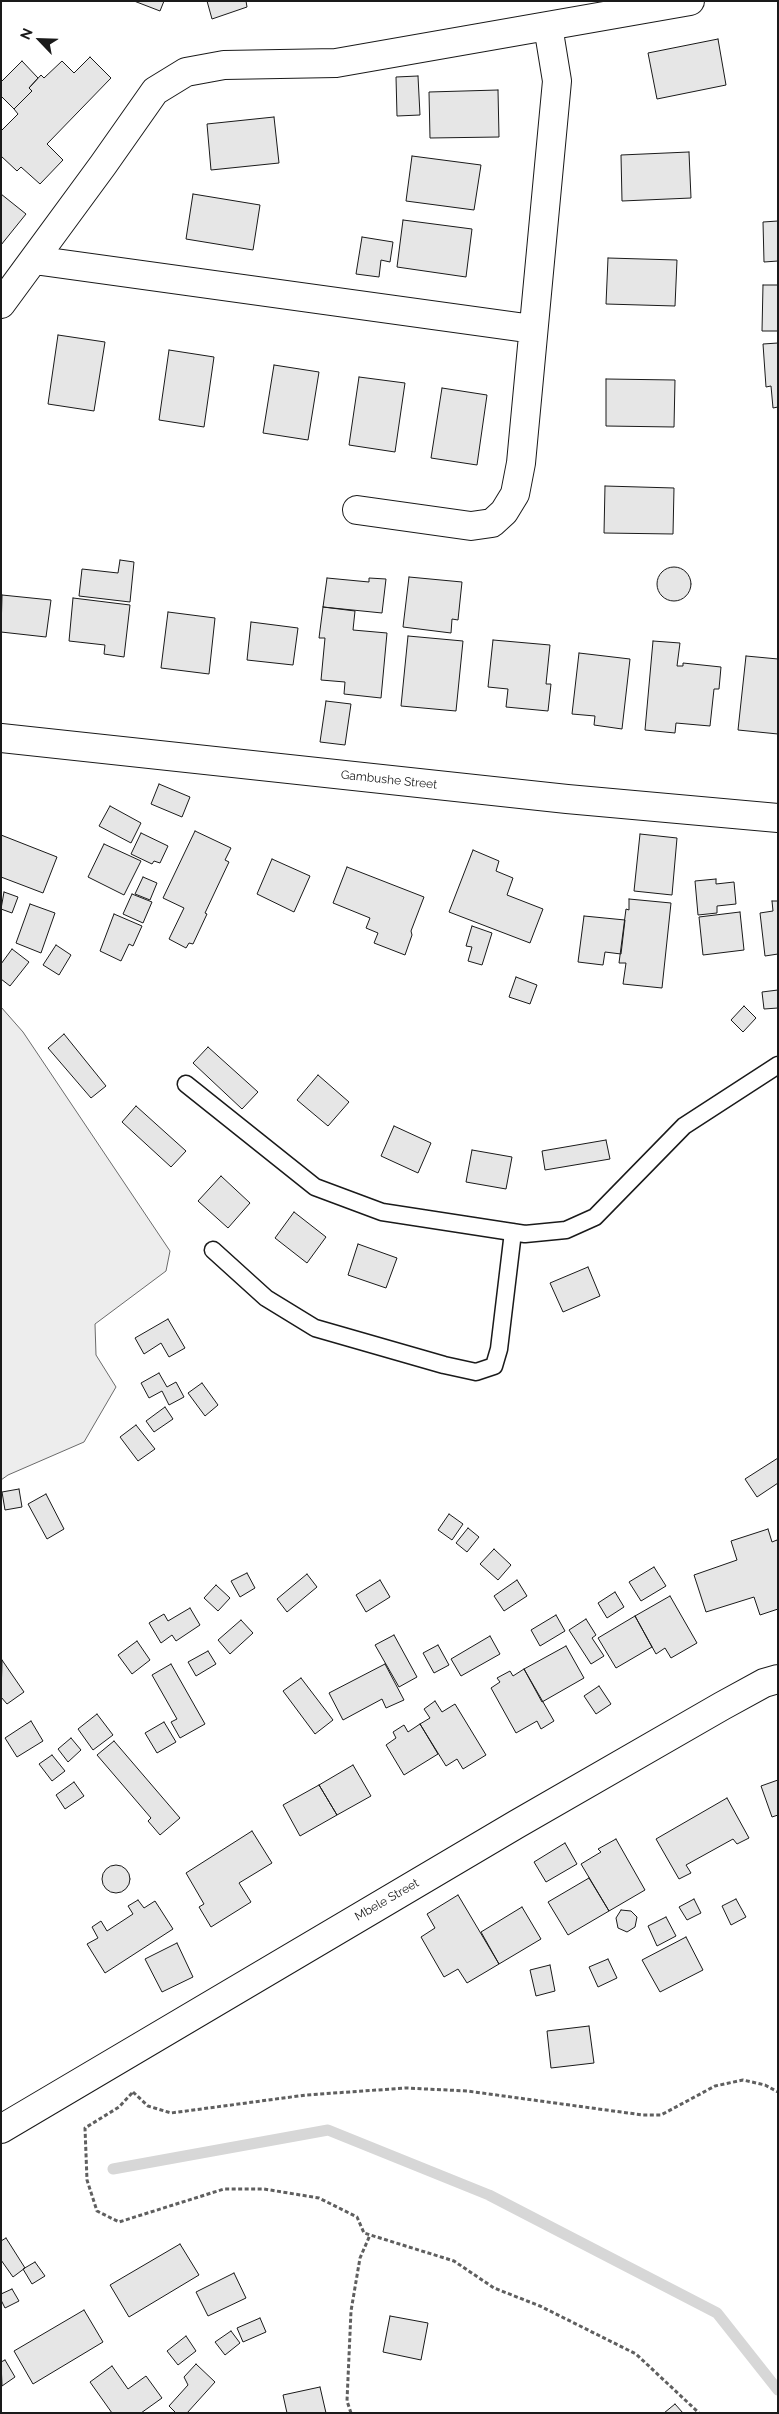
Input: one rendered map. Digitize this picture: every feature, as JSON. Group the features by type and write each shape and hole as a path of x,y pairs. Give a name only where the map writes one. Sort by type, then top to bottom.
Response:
{"street":[{"path":"1,304 155,91 186,72 224,65 336,63 690,1"},
{"path":"357,510 471,526 492,523 504,512 515,494 521,463 557,81 548,26"},
{"path":"34,260 533,329"},
{"name":"Gambushe Street","path":"1,738 558,798 778,818"},
{"name":"Mbele Street","path":"1,2129 517,1824 722,1706 764,1683 778,1679"}],"lane":[{"path":"186,1084 315,1187 382,1212 525,1234 566,1230 595,1217 684,1126 778,1065"},
{"path":"214,1250 266,1298 315,1328 444,1365 476,1372 494,1366 499,1349 513,1232"}],"path":[{"path":"114,2063 133,2092 148,2106 171,2112 306,2095 406,2088 485,2093 643,2115 661,2115 715,2086 743,2080 765,2085 778,2092"},
{"path":"133,2092 119,2107 85,2128 87,2180 97,2210 119,2222 224,2189 264,2189 319,2198 358,2217 364,2233 454,2261 494,2288 540,2306 636,2354 699,2413"},
{"path":"351,2413 347,2401 351,2312 360,2258 370,2235"}],"shaded area":[{"path":"1,1007 23,1032 170,1251 166,1271 95,1324 96,1355 116,1387 84,1442 8,1475 1,1480"}],"building":[{"path":"134,1 164,1 160,11"},
{"path":"207,1 246,1 247,7 212,19"},
{"path":"718,39 726,85 657,99 648,53"},
{"path":"90,57 111,78 47,144 63,160 40,184 21,167 17,171 1,156 1,131 18,114 14,109 32,91 29,88 41,75 44,78 62,61 74,73"},
{"path":"22,61 38,78 29,88 32,91 14,109 1,96 1,82"},
{"path":"418,76 420,115 397,116 396,77"},
{"path":"498,90 499,137 430,138 429,92"},
{"path":"274,117 279,163 211,170 207,124"},
{"path":"689,152 691,198 622,201 621,155"},
{"path":"412,156 481,165 474,210 406,201"},
{"path":"1,194 26,214 1,245"},
{"path":"193,194 260,205 253,250 186,239"},
{"path":"403,220 472,229 466,277 397,267"},
{"path":"778,221 778,261 764,262 763,222"},
{"path":"362,237 393,242 390,262 381,260 379,277 356,274"},
{"path":"608,258 677,260 675,306 606,304"},
{"path":"763,285 778,285 778,331 762,331"},
{"path":"58,335 105,342 94,411 48,404"},
{"path":"778,343 778,407 773,408 771,386 766,387 763,344"},
{"path":"169,350 214,357 204,427 159,420"},
{"path":"274,365 319,372 308,440 263,433"},
{"path":"359,377 405,383 395,452 349,445"},
{"path":"606,379 675,380 674,427 606,426"},
{"path":"442,388 487,395 477,465 431,458"},
{"path":"605,486 674,488 673,534 604,533"},
{"path":"120,560 134,562 130,602 79,596 82,569 118,573"},
{"path":"674,567 681,568 686,572 690,577 690,591 686,596 681,600 674,601 667,600 662,596 658,591 657,584 658,577 662,572 667,568"},
{"path":"409,577 462,582 458,620 452,619 451,633 403,627"},
{"path":"327,578 369,582 369,578 386,579 382,613 323,607"},
{"path":"2,595 51,600 46,637 1,632"},
{"path":"73,598 130,605 124,657 104,654 105,645 69,641"},
{"path":"323,607 355,611 353,630 387,633 381,698 344,694 345,682 321,680 325,638 319,638"},
{"path":"168,612 215,618 209,674 161,668"},
{"path":"251,622 298,628 293,665 247,660"},
{"path":"408,636 463,641 456,711 401,706"},
{"path":"493,640 550,645 546,684 551,684 548,711 506,707 508,689 488,687"},
{"path":"653,641 680,643 677,666 683,666 683,663 721,667 719,689 714,689 710,726 676,723 675,733 645,730"},
{"path":"579,653 630,659 622,729 594,725 595,716 572,714"},
{"path":"746,656 778,659 778,734 738,730"},
{"path":"326,701 351,704 345,745 320,742"},
{"path":"159,784 190,797 182,817 151,804"},
{"path":"110,806 141,823 131,843 99,826"},
{"path":"195,831 231,848 225,860 229,862 205,913 207,914 193,944 189,943 186,948 169,939 184,908 163,898"},
{"path":"141,833 168,846 160,863 154,861 152,864 131,854"},
{"path":"640,834 677,838 672,895 634,891"},
{"path":"1,835 57,857 43,893 1,877"},
{"path":"104,844 141,861 124,895 88,877"},
{"path":"473,850 499,861 496,871 513,878 507,895 543,909 530,943 449,912"},
{"path":"272,859 310,876 294,912 257,894"},
{"path":"347,867 424,897 411,931 412,935 405,955 374,943 378,933 366,928 370,918 333,903"},
{"path":"143,877 157,883 150,900 135,894"},
{"path":"716,879 716,884 734,882 736,904 717,906 717,913 698,915 695,881"},
{"path":"4,892 18,897 12,913 1,909"},
{"path":"132,894 152,902 143,923 123,914"},
{"path":"629,899 671,903 662,988 623,984 626,963 619,963 626,909 629,910"},
{"path":"772,901 778,901 778,954 765,956 760,913 773,911"},
{"path":"30,904 55,913 41,953 16,943"},
{"path":"740,912 744,950 703,955 699,917"},
{"path":"114,914 142,926 133,946 129,944 121,961 100,951"},
{"path":"584,916 625,920 621,954 605,952 603,965 578,962"},
{"path":"472,926 492,933 482,965 468,961 472,947 466,946"},
{"path":"56,945 71,955 59,975 43,965"},
{"path":"12,949 29,962 10,986 1,979 1,964"},
{"path":"516,977 537,985 530,1004 509,997"},
{"path":"778,990 778,1008 764,1009 762,992"},
{"path":"744,1006 756,1018 743,1032 731,1020"},
{"path":"64,1034 106,1086 91,1098 48,1048"},
{"path":"208,1047 258,1092 242,1109 193,1063"},
{"path":"318,1075 349,1102 328,1126 297,1100"},
{"path":"136,1106 186,1151 171,1167 122,1122"},
{"path":"394,1126 431,1143 418,1173 381,1156"},
{"path":"606,1140 610,1159 545,1170 542,1151"},
{"path":"472,1150 512,1157 506,1189 466,1182"},
{"path":"221,1176 250,1203 228,1228 198,1201"},
{"path":"294,1212 326,1237 307,1263 275,1238"},
{"path":"358,1244 397,1258 386,1288 348,1275"},
{"path":"588,1267 600,1296 563,1312 550,1283"},
{"path":"168,1319 185,1348 169,1357 161,1343 144,1354 135,1338"},
{"path":"159,1373 167,1387 176,1382 184,1397 169,1405 162,1391 149,1398 141,1383"},
{"path":"202,1383 218,1405 205,1416 188,1393"},
{"path":"165,1407 173,1419 154,1432 146,1421"},
{"path":"136,1425 155,1449 138,1461 120,1437"},
{"path":"778,1458 778,1483 757,1497 745,1479"},
{"path":"19,1489 22,1507 5,1510 2,1492"},
{"path":"46,1494 64,1529 47,1539 28,1504"},
{"path":"449,1514 463,1524 452,1540 438,1530"},
{"path":"468,1528 479,1537 467,1552 456,1543"},
{"path":"768,1529 772,1542 777,1540 778,1543 778,1609 760,1615 754,1597 706,1612 694,1575 737,1560 731,1541"},
{"path":"494,1549 511,1565 498,1580 480,1564"},
{"path":"654,1567 666,1586 641,1601 629,1582"},
{"path":"247,1573 255,1588 240,1597 231,1581"},
{"path":"307,1574 317,1587 287,1612 277,1599"},
{"path":"380,1580 390,1597 366,1612 356,1595"},
{"path":"517,1580 527,1596 504,1611 494,1596"},
{"path":"216,1585 230,1598 218,1611 204,1598"},
{"path":"615,1592 624,1607 607,1618 598,1603"},
{"path":"670,1596 697,1643 671,1658 665,1648 656,1654 635,1616"},
{"path":"190,1608 200,1625 176,1641 172,1635 161,1643 149,1623 164,1614 168,1621"},
{"path":"556,1615 565,1631 540,1646 531,1630"},
{"path":"635,1616 652,1647 616,1668 598,1638"},
{"path":"586,1619 596,1635 592,1638 604,1656 591,1664 569,1630"},
{"path":"241,1620 253,1633 230,1654 218,1640"},
{"path":"394,1635 417,1677 399,1687 375,1645"},
{"path":"490,1636 500,1654 461,1676 451,1659"},
{"path":"137,1641 150,1660 132,1674 118,1655"},
{"path":"438,1645 449,1665 434,1673 423,1653"},
{"path":"566,1646 584,1678 542,1702 524,1669"},
{"path":"208,1651 216,1664 196,1676 188,1662"},
{"path":"2,1660 24,1692 7,1704 1,1697"},
{"path":"171,1664 205,1724 180,1738 171,1722 177,1719 152,1675"},
{"path":"385,1664 404,1700 386,1708 382,1699 343,1720 329,1693"},
{"path":"524,1669 554,1721 541,1729 537,1721 516,1733 491,1688 500,1682 497,1678 510,1671 513,1676"},
{"path":"301,1678 333,1720 315,1734 283,1691"},
{"path":"599,1686 611,1704 596,1714 584,1696"},
{"path":"435,1701 442,1712 455,1704 486,1755 463,1769 457,1759 446,1766 420,1724 430,1718 424,1709"},
{"path":"97,1714 113,1735 93,1750 78,1729"},
{"path":"31,1721 43,1741 17,1757 5,1738"},
{"path":"164,1722 176,1742 157,1753 145,1733"},
{"path":"420,1724 438,1754 404,1775 386,1745 396,1738 393,1732 404,1725 408,1732"},
{"path":"71,1738 81,1750 68,1762 58,1749"},
{"path":"114,1741 180,1818 160,1835 148,1821 151,1818 97,1755"},
{"path":"52,1755 65,1771 52,1781 39,1764"},
{"path":"353,1765 371,1796 337,1815 319,1785"},
{"path":"778,1780 778,1815 772,1817 761,1786"},
{"path":"74,1782 84,1796 65,1809 56,1795"},
{"path":"319,1785 337,1815 300,1836 283,1805"},
{"path":"727,1798 749,1838 737,1844 733,1839 686,1865 691,1873 679,1879 656,1839"},
{"path":"252,1831 272,1863 239,1883 251,1902 211,1927 199,1907 204,1904 186,1873"},
{"path":"616,1839 645,1890 609,1911 581,1864 601,1852 598,1849"},
{"path":"565,1843 577,1864 546,1882 534,1862"},
{"path":"116,1865 126,1869 130,1879 126,1889 116,1893 106,1889 102,1879 106,1869"},
{"path":"589,1878 609,1911 568,1935 548,1902"},
{"path":"458,1895 499,1964 467,1983 458,1969 444,1977 421,1937 435,1928 427,1914"},
{"path":"694,1899 701,1913 687,1920 679,1907"},
{"path":"736,1899 746,1917 731,1925 722,1906"},
{"path":"138,1900 144,1908 155,1901 173,1929 105,1973 87,1944 98,1938 92,1927 101,1921 107,1931 133,1914 128,1906"},
{"path":"522,1907 541,1939 499,1964 481,1932"},
{"path":"621,1910 631,1911 637,1917 635,1927 627,1932 618,1928 616,1918"},
{"path":"666,1917 676,1936 657,1946 648,1926"},
{"path":"686,1937 703,1970 660,1992 642,1960"},
{"path":"177,1943 193,1977 162,1992 145,1959"},
{"path":"608,1959 617,1978 598,1987 589,1967"},
{"path":"550,1965 555,1991 536,1996 530,1970"},
{"path":"589,2026 594,2063 551,2068 547,2031"},
{"path":"6,2238 25,2268 13,2277 1,2260 1,2241"},
{"path":"180,2244 199,2275 129,2317 110,2285"},
{"path":"35,2262 45,2276 32,2284 23,2269"},
{"path":"234,2273 246,2298 208,2316 196,2292"},
{"path":"12,2289 19,2301 5,2308 1,2300 1,2294"},
{"path":"84,2310 103,2342 33,2384 14,2351"},
{"path":"390,2316 428,2323 421,2360 383,2352"},
{"path":"260,2318 266,2332 243,2342 237,2328"},
{"path":"231,2331 240,2343 225,2355 215,2342"},
{"path":"186,2336 196,2351 178,2365 167,2351"},
{"path":"5,2360 15,2377 2,2386 1,2362"},
{"path":"196,2364 215,2382 187,2413 176,2413 169,2406 188,2385 184,2377"},
{"path":"112,2366 128,2389 146,2376 162,2398 141,2413 112,2413 90,2382"},
{"path":"320,2387 326,2413 287,2413 283,2395"},
{"path":"675,2404 683,2413 664,2413"}],"waterway":[{"path":"113,2169 328,2130 489,2195 717,2313 778,2390"}]}
